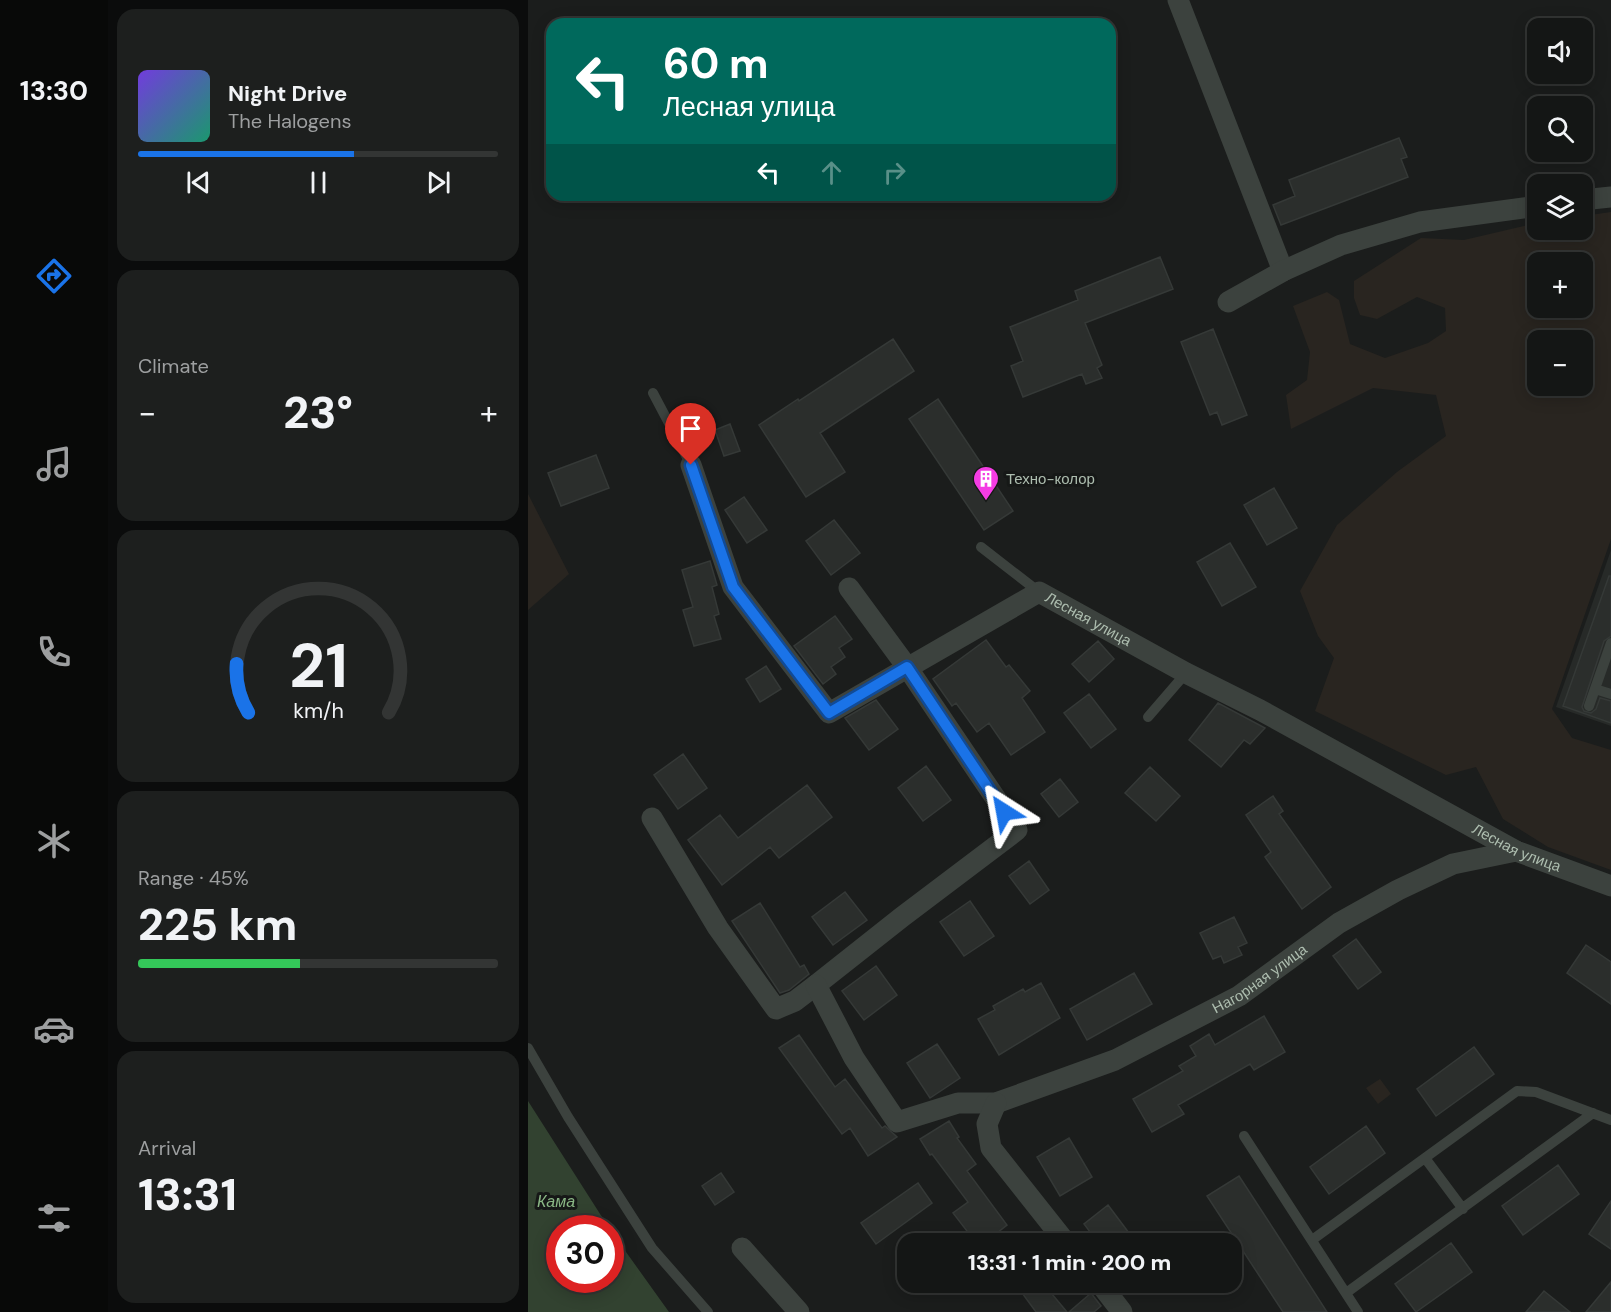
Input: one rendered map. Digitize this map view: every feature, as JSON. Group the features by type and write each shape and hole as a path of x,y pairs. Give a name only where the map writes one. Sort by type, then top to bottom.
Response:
{"street":[{"path":"1178,0 1283,271"},
{"path":"1593,199 1611,197"},
{"path":"1228,302 1283,271 1341,245 1420,222 1527,207"},
{"name":"Лесная улица","path":"691,465 733,587 829,713 1039,592 1516,851 1611,886"},
{"path":"652,818 718,928 776,1009 795,1001 1017,830 907,667 849,588"},
{"name":"Нагорная улица","path":"816,985 854,1058 897,1122 958,1102 996,1103 1115,1060 1239,996 1339,923 1407,886 1453,864 1516,851"},
{"path":"996,1103 987,1124 991,1148 1058,1233"},
{"path":"742,1248 799,1312"},
{"path":"1106,1293 1117,1310"}],"lane":[{"path":"653,393 691,465"},
{"path":"981,547 1039,592"},
{"path":"1589,706 1611,643"},
{"path":"1148,717 1186,673"},
{"path":"1595,688 1611,694"},
{"path":"528,1048 568,1117 652,1248 708,1312"},
{"path":"1312,1240 1517,1091 1536,1092 1611,1120"},
{"path":"1346,1293 1593,1113"},
{"path":"1244,1136 1358,1312"},
{"path":"1425,1158 1462,1209"}],"shaded area":[{"path":"1611,212 1611,539 1552,709 1572,738 1611,750 1611,870 1548,847 1503,819 1476,767 1446,775 1315,711 1334,658 1318,636 1300,591 1337,525 1397,472 1446,436 1436,395 1373,388 1291,429 1286,395 1307,380 1310,352 1293,306 1327,292 1339,300 1350,344 1385,358 1428,343 1446,331 1445,308 1417,297 1377,319 1360,315 1354,298 1354,281 1421,238 1464,240 1527,225 1527,240 1593,240 1593,215"},
{"path":"528,494 569,574 528,610"},
{"path":"1611,550 1611,726 1556,707"},
{"path":"1380,1079 1391,1094 1378,1104 1366,1088"}],"water":[{"name":"Кама","path":"528,1101 601,1215 546,1215 546,1293 624,1293 624,1249 669,1312 528,1312"}],"building":[{"path":"1399,138 1407,157 1401,159 1408,177 1281,225 1273,205 1295,196 1289,180"},
{"path":"1160,257 1173,289 1085,323 1102,365 1097,368 1102,378 1086,384 1082,374 1023,397 1011,366 1023,361 1010,327 1078,300 1075,291"},
{"path":"1213,329 1247,415 1222,425 1217,412 1210,415 1181,342"},
{"path":"893,339 914,371 820,433 845,472 806,497 759,425"},
{"path":"938,399 1013,511 984,530 909,419"},
{"path":"730,424 740,451 724,456 715,430"},
{"path":"596,455 609,488 561,506 548,473"},
{"path":"1274,488 1297,528 1267,545 1244,505"},
{"path":"744,497 767,530 747,543 725,510"},
{"path":"834,520 860,553 831,575 806,541"},
{"path":"1230,543 1256,587 1222,606 1197,562"},
{"path":"710,561 717,585 712,587 719,614 714,616 721,639 694,646 683,610 693,607 682,570"},
{"path":"1609,576 1611,576 1611,636 1604,641 1582,707 1584,711 1591,713 1596,709 1600,698 1611,701 1611,723 1563,706"},
{"path":"835,616 852,639 839,648 845,657 831,667 836,674 823,684 794,646"},
{"path":"986,640 1006,667 1009,665 1030,691 1022,698 1045,732 1011,755 989,723 977,732 956,703 952,706 933,679"},
{"path":"1098,641 1114,659 1089,682 1072,664"},
{"path":"766,666 781,689 760,702 746,679"},
{"path":"1089,694 1116,729 1091,748 1064,713"},
{"path":"876,700 898,729 869,750 845,718"},
{"path":"1218,703 1265,728 1250,744 1244,740 1221,767 1189,740"},
{"path":"683,754 707,788 678,809 654,775"},
{"path":"926,766 951,800 923,821 898,788"},
{"path":"1150,767 1180,796 1156,821 1125,793"},
{"path":"1060,779 1078,802 1059,817 1041,794"},
{"path":"807,785 832,817 779,858 770,847 722,885 688,840 720,815 738,838"},
{"path":"1273,796 1283,811 1279,814 1331,887 1302,909 1265,857 1271,852 1246,815"},
{"path":"1029,861 1049,890 1030,904 1009,876"},
{"path":"845,892 867,920 833,945 812,917"},
{"path":"970,901 994,936 964,956 940,922"},
{"path":"760,903 800,967 804,965 809,974 789,990 780,993 732,921"},
{"path":"1234,917 1247,943 1238,947 1242,955 1224,963 1221,956 1213,959 1200,933"},
{"path":"1356,939 1381,972 1358,989 1333,956"},
{"path":"1586,945 1611,962 1611,1004 1567,973"},
{"path":"876,966 897,995 864,1020 842,991"},
{"path":"1134,973 1152,1004 1087,1040 1070,1009"},
{"path":"1041,983 1060,1018 999,1055 978,1019 995,1010 993,1006 1023,989 1025,992"},
{"path":"1264,1016 1285,1052 1254,1070 1250,1064 1178,1105 1184,1114 1152,1132 1133,1099 1183,1071 1179,1066 1196,1056 1190,1046 1209,1034 1215,1045"},
{"path":"799,1035 835,1087 845,1079 882,1128 885,1126 897,1137 868,1156 850,1128 842,1134 779,1048"},
{"path":"937,1044 960,1078 930,1098 907,1063"},
{"path":"1474,1047 1494,1074 1436,1116 1417,1089"},
{"path":"949,1121 959,1137 957,1138 976,1164 967,1171 1007,1225 997,1233 968,1233 953,1213 968,1202 920,1139"},
{"path":"1366,1126 1385,1153 1329,1194 1310,1167"},
{"path":"1069,1138 1092,1177 1060,1196 1037,1157"},
{"path":"1558,1165 1579,1194 1523,1235 1502,1206"},
{"path":"721,1173 734,1192 715,1205 702,1186"},
{"path":"1239,1176 1327,1312 1283,1312 1242,1249 1242,1233 1231,1233 1207,1196"},
{"path":"918,1183 932,1203 876,1244 861,1223"},
{"path":"1611,1201 1611,1249 1589,1234"},
{"path":"1108,1205 1129,1233 1091,1233 1084,1224"},
{"path":"1451,1243 1472,1272 1416,1312 1395,1284"},
{"path":"1611,1282 1611,1312 1586,1312"},
{"path":"1544,1291 1570,1312 1526,1312"},
{"path":"1022,1293 1051,1293 1067,1312 1036,1312"},
{"path":"1091,1293 1101,1306 1094,1312 1069,1312"}],"place":[{"name":"Техно-колор","path":"986,502"}],"route":[{"path":"691,465 733,587 829,713 907,667 1004,812"}]}
